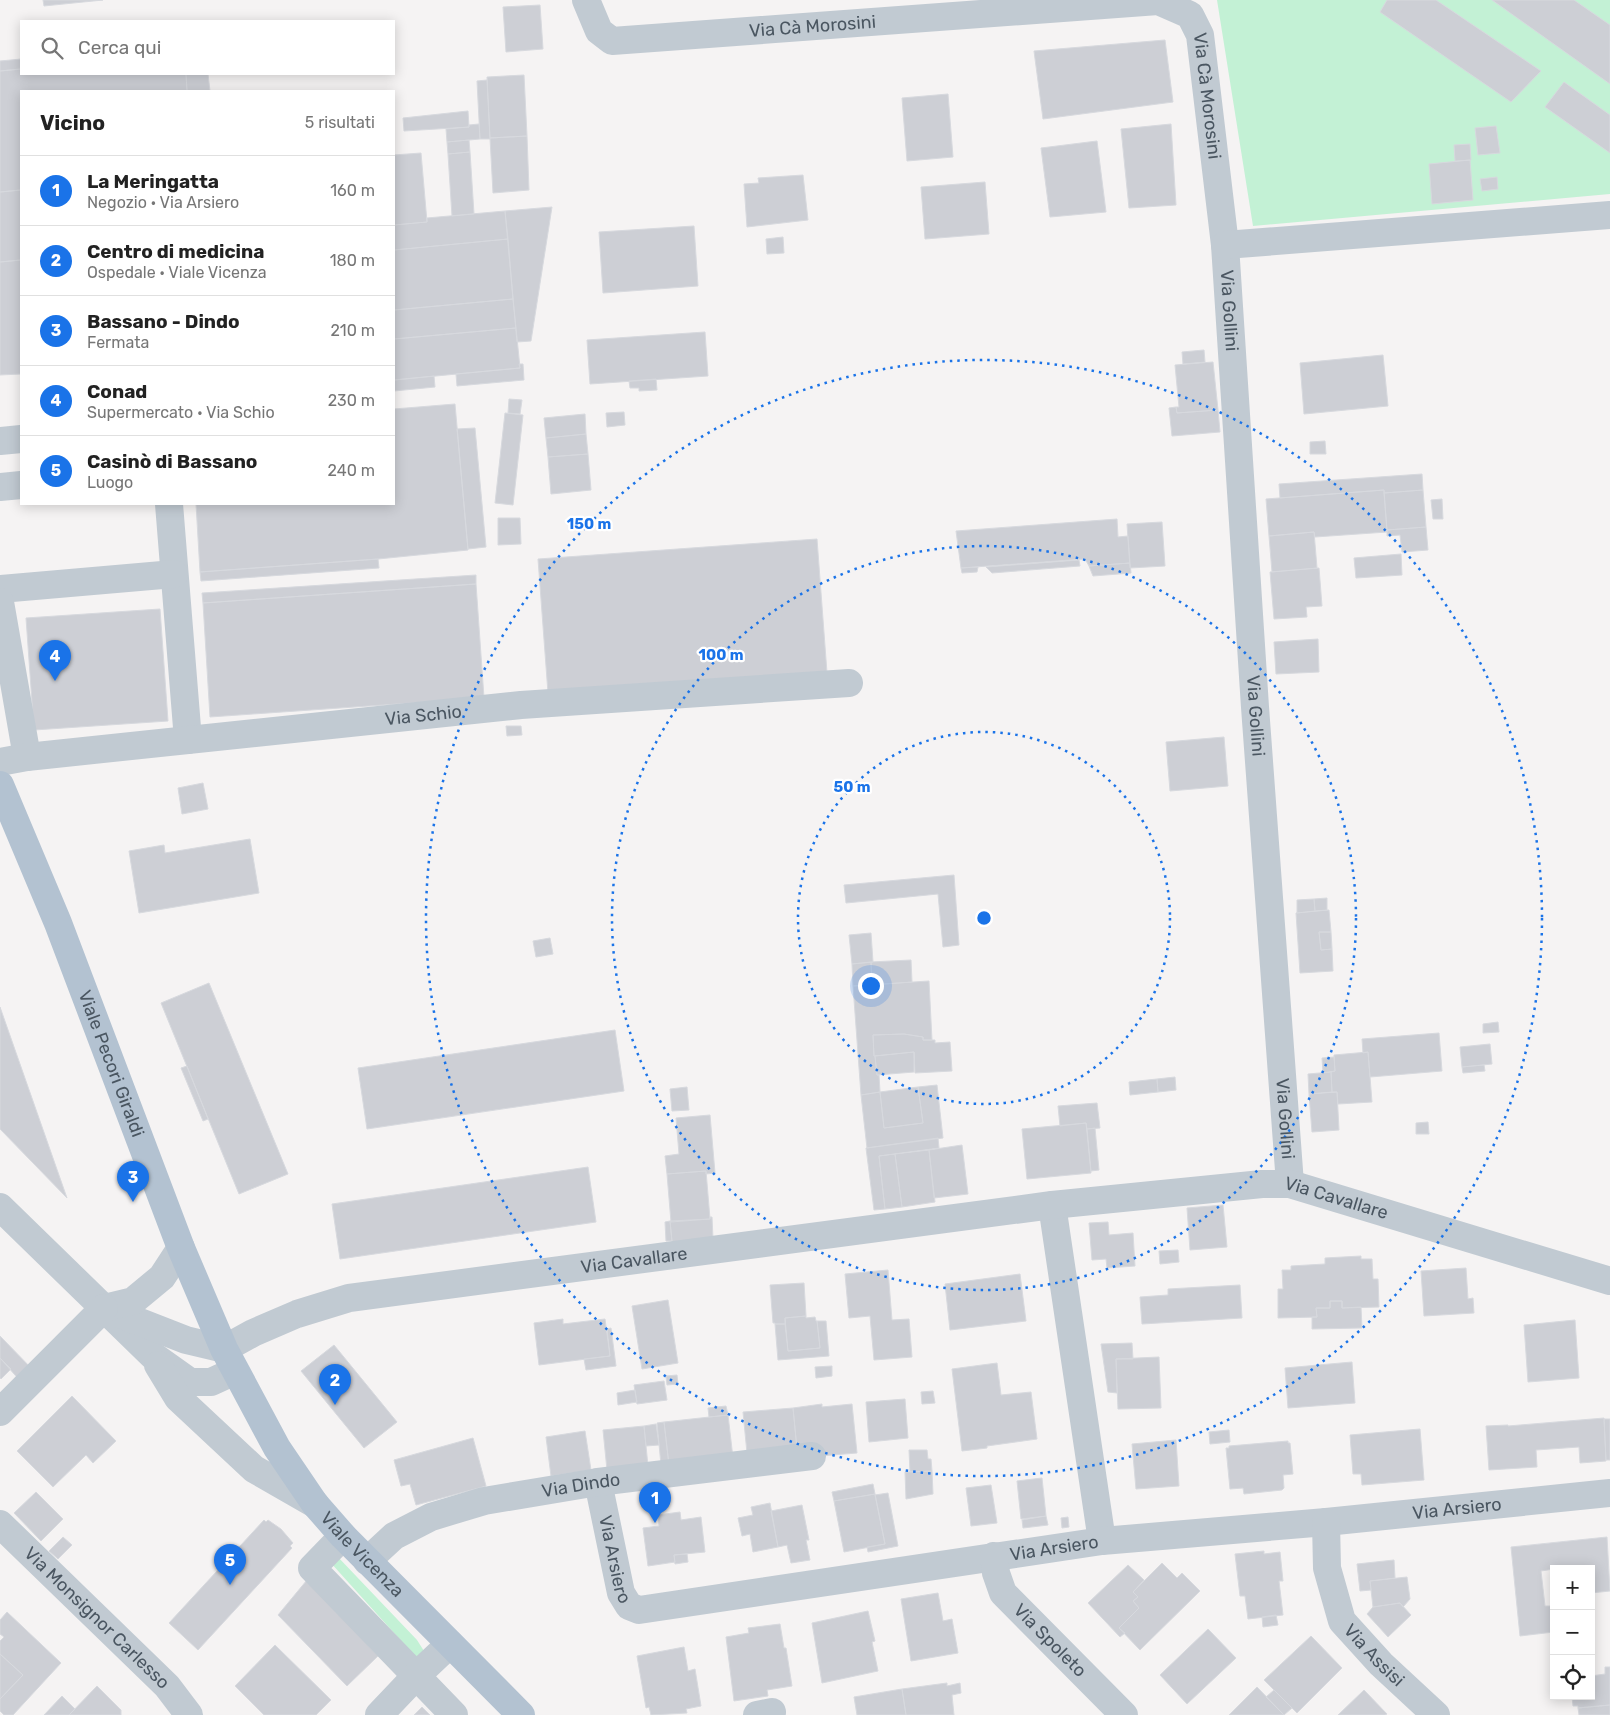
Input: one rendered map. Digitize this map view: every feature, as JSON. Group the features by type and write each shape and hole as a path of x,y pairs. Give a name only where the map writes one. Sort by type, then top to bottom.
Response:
{"main road":[{"name":"Viale Pecori Giraldi","path":"0,785 58,923 181,1248 230,1360"},
{"name":"Viale Vicenza","path":"230,1360 276,1448 315,1504 367,1561 521,1715"}],"street":[{"name":"Via Cà Morosini","path":"586,0 599,31 612,41 1158,1 1190,15 1200,35 1225,246"},
{"path":"1225,246 1610,215"},
{"name":"Via Gollini","path":"1225,246 1254,697 1290,1184"},
{"path":"0,441 20,439"},
{"path":"0,487 20,485"},
{"path":"169,505 188,740"},
{"path":"0,589 174,574"},
{"path":"0,602 28,758"},
{"name":"Via Schio","path":"0,762 520,705 850,683"},
{"name":"Via Cavallare","path":"152,1355 190,1382 211,1382 253,1333 297,1314 349,1298 1052,1205 1262,1184 1290,1184 1610,1280"},
{"path":"1052,1205 1102,1541"},
{"path":"0,1207 104,1308 123,1329 152,1355 178,1398 254,1470 315,1504"},
{"path":"0,1412 104,1308 133,1301 162,1277 181,1248"},
{"path":"104,1308 186,1340 230,1360"},
{"name":"Via Dindo","path":"367,1561 394,1536 431,1517 484,1501 598,1482 812,1456"},
{"name":"Via Arsiero","path":"598,1482 621,1593 629,1606 639,1610 1102,1541 1326,1522 1610,1493"},
{"name":"Via Assisi","path":"1326,1522 1327,1568 1342,1621 1381,1664 1436,1715"},
{"name":"Via Monsignor Carlesso","path":"0,1524 166,1686 189,1715"},
{"path":"343,1536 312,1568 454,1715"},
{"name":"Via Spoleto","path":"994,1556 996,1574 1003,1593 1124,1715"},
{"path":"379,1715 450,1644"}],"green space":[{"path":"1217,0 1610,0 1610,194 1253,226"},
{"path":"337,1556 417,1640 424,1651 419,1660 401,1651 404,1644 330,1562"}],"building":[{"path":"43,0 103,0 44,6"},
{"path":"1387,0 1436,0 1541,71 1511,102 1380,12"},
{"path":"1492,0 1574,0 1610,25 1610,84"},
{"path":"540,5 543,49 506,52 503,7"},
{"path":"1165,40 1173,102 1043,119 1034,51"},
{"path":"20,59 20,69 0,71 0,61"},
{"path":"20,69 20,75 186,75 187,90 20,90 20,190 0,192 0,71"},
{"path":"186,75 208,75 210,90 187,90"},
{"path":"524,75 527,136 490,138 487,77"},
{"path":"487,80 490,139 480,139 477,81"},
{"path":"1564,82 1610,115 1610,153 1545,107"},
{"path":"948,94 953,157 907,161 902,98"},
{"path":"468,111 469,127 404,131 403,118"},
{"path":"479,124 480,139 447,142 446,129"},
{"path":"1171,124 1176,205 1129,208 1121,129"},
{"path":"1496,126 1500,153 1478,155 1475,128"},
{"path":"527,136 529,190 493,193 490,138"},
{"path":"469,140 470,152 448,154 447,142"},
{"path":"1097,141 1106,212 1050,217 1041,148"},
{"path":"1470,144 1471,160 1455,161 1454,145"},
{"path":"470,152 474,214 452,216 448,154"},
{"path":"421,153 427,222 395,225 395,155"},
{"path":"1470,160 1473,200 1432,204 1429,164"},
{"path":"803,175 808,220 747,227 744,184 759,183 758,178"},
{"path":"1497,177 1498,189 1482,191 1480,179"},
{"path":"985,182 989,234 925,239 921,187"},
{"path":"20,190 20,260 0,262 0,192"},
{"path":"552,207 531,341 517,342 505,211"},
{"path":"505,211 508,239 395,250 395,225 427,222 427,218"},
{"path":"694,226 698,286 603,293 599,232"},
{"path":"783,237 784,253 767,254 766,239"},
{"path":"508,239 513,299 395,310 395,250"},
{"path":"20,260 20,374 0,375 0,262"},
{"path":"513,299 516,328 395,339 395,310"},
{"path":"516,328 520,368 395,380 395,339"},
{"path":"705,332 708,376 590,384 587,340"},
{"path":"1204,350 1205,362 1183,364 1182,352"},
{"path":"1383,355 1388,406 1304,414 1300,363"},
{"path":"1213,362 1218,410 1177,413 1176,407 1179,407 1175,365"},
{"path":"519,364 523,364 524,380 457,386 456,374 520,368"},
{"path":"434,376 435,387 395,391 395,380"},
{"path":"656,379 657,390 639,391 639,388 630,388 629,381"},
{"path":"509,399 522,400 520,414 508,413"},
{"path":"455,404 468,550 378,559 200,572 196,505 395,505 395,409"},
{"path":"1176,407 1177,413 1218,410 1220,432 1172,436 1169,408"},
{"path":"624,412 625,425 607,427 606,413"},
{"path":"505,413 523,415 513,505 495,503"},
{"path":"585,414 586,434 546,438 544,418"},
{"path":"475,428 486,547 468,549 457,429"},
{"path":"586,434 588,454 548,457 546,438"},
{"path":"1325,441 1326,454 1310,454 1310,442"},
{"path":"588,454 591,490 551,494 548,457"},
{"path":"1422,474 1423,490 1384,493 1384,490 1280,498 1279,484"},
{"path":"1384,490 1387,532 1315,537 1314,532 1269,536 1266,499"},
{"path":"1423,490 1426,527 1387,530 1384,493"},
{"path":"1442,499 1443,519 1433,519 1431,500"},
{"path":"498,518 520,518 521,544 498,545"},
{"path":"1117,519 1118,537 1128,536 1130,563 1089,566 1085,559 961,568 956,531"},
{"path":"1162,522 1165,566 1130,568 1127,524"},
{"path":"1426,527 1428,550 1402,552 1400,535 1387,536 1387,530"},
{"path":"1314,532 1317,568 1272,572 1269,536"},
{"path":"817,539 827,673 548,693 538,559"},
{"path":"1401,554 1402,575 1356,578 1354,558"},
{"path":"378,559 379,568 201,581 200,572"},
{"path":"1079,560 1080,566 992,573 986,567"},
{"path":"1130,563 1131,573 1093,576 1089,566"},
{"path":"978,567 977,572 962,573 961,568"},
{"path":"1319,568 1322,606 1306,607 1307,617 1274,619 1270,572"},
{"path":"476,575 476,584 203,603 202,593"},
{"path":"476,584 484,698 210,717 203,603"},
{"path":"160,609 168,721 34,730 26,618"},
{"path":"1318,639 1319,672 1276,674 1274,642"},
{"path":"506,726 521,726 522,735 507,736"},
{"path":"1224,737 1228,786 1170,791 1166,742"},
{"path":"203,783 208,809 182,814 178,788"},
{"path":"250,839 259,893 139,913 129,851 164,845 165,853"},
{"path":"954,875 959,945 943,947 938,894 846,903 844,885"},
{"path":"1327,898 1327,910 1315,911 1314,899"},
{"path":"1314,899 1315,911 1297,913 1297,900"},
{"path":"1329,910 1331,932 1319,932 1321,950 1332,949 1333,971 1300,973 1296,913"},
{"path":"1319,932 1331,932 1332,949 1321,950"},
{"path":"871,933 873,962 852,964 849,935"},
{"path":"550,938 553,954 536,957 533,941"},
{"path":"911,960 912,982 872,985 871,962"},
{"path":"871,962 872,985 853,986 852,964"},
{"path":"929,981 932,1040 923,1040 923,1037 904,1034 873,1035 874,1056 877,1075 879,1075 880,1092 861,1095 853,986"},
{"path":"209,983 288,1174 239,1194 161,1003"},
{"path":"0,1007 67,1198 0,1129"},
{"path":"1498,1022 1499,1032 1483,1033 1483,1024"},
{"path":"615,1030 624,1091 367,1129 358,1068"},
{"path":"1439,1033 1442,1071 1370,1077 1368,1052 1363,1053 1362,1039"},
{"path":"904,1034 923,1037 923,1040 935,1040 935,1043 950,1042 952,1071 915,1073 914,1052 874,1056 873,1035"},
{"path":"1490,1044 1492,1064 1462,1067 1460,1047"},
{"path":"914,1052 914,1072 877,1075 875,1056"},
{"path":"1368,1052 1372,1102 1338,1104 1337,1092 1332,1092 1331,1072 1335,1071 1334,1055"},
{"path":"1334,1057 1335,1071 1323,1073 1322,1058"},
{"path":"1484,1065 1485,1071 1463,1073 1462,1067"},
{"path":"187,1066 208,1119 203,1121 181,1068"},
{"path":"1331,1072 1332,1092 1309,1094 1308,1074"},
{"path":"1175,1077 1176,1090 1158,1092 1157,1079"},
{"path":"1157,1079 1158,1092 1130,1095 1129,1082"},
{"path":"937,1085 943,1138 867,1148 861,1095 880,1092 884,1128 923,1123 918,1087"},
{"path":"687,1087 689,1110 672,1111 670,1089"},
{"path":"918,1087 923,1123 884,1128 880,1092"},
{"path":"1337,1092 1339,1130 1312,1132 1309,1094"},
{"path":"1097,1103 1100,1128 1087,1129 1086,1123 1060,1126 1058,1106"},
{"path":"710,1115 715,1173 706,1174 706,1171 667,1174 665,1156 679,1154 676,1118"},
{"path":"1428,1122 1429,1134 1416,1134 1416,1123"},
{"path":"1086,1123 1091,1173 1027,1179 1022,1129"},
{"path":"1095,1128 1099,1170 1091,1171 1087,1129"},
{"path":"938,1138 939,1148 879,1156 885,1209 874,1210 866,1148"},
{"path":"962,1145 968,1194 934,1198 929,1150"},
{"path":"929,1150 935,1202 902,1207 895,1154"},
{"path":"895,1154 902,1207 885,1209 879,1156"},
{"path":"588,1167 596,1222 340,1259 332,1204"},
{"path":"706,1171 710,1219 671,1222 667,1174"},
{"path":"1223,1205 1227,1247 1190,1250 1187,1208"},
{"path":"712,1217 713,1239 672,1242 670,1221 710,1219"},
{"path":"670,1221 672,1241 666,1241 665,1222"},
{"path":"1108,1222 1109,1235 1133,1233 1135,1266 1107,1268 1106,1259 1092,1260 1089,1223"},
{"path":"1178,1250 1179,1262 1160,1264 1159,1251"},
{"path":"1361,1256 1361,1259 1372,1259 1373,1279 1378,1279 1379,1307 1342,1308 1342,1301 1330,1301 1330,1308 1316,1308 1317,1317 1278,1318 1278,1289 1283,1289 1282,1270 1291,1270 1291,1266 1325,1264 1325,1258"},
{"path":"1466,1268 1468,1299 1473,1298 1474,1313 1424,1316 1421,1271"},
{"path":"888,1270 892,1320 909,1319 912,1357 874,1360 870,1316 849,1318 845,1274"},
{"path":"1020,1274 1026,1321 950,1330 945,1284"},
{"path":"804,1283 806,1316 785,1318 785,1324 773,1323 770,1285"},
{"path":"1240,1285 1242,1318 1142,1324 1140,1297 1168,1295 1168,1289"},
{"path":"668,1300 678,1363 642,1369 632,1306"},
{"path":"1330,1301 1342,1301 1342,1308 1361,1307 1362,1328 1312,1329 1312,1317 1317,1317 1316,1308 1330,1308"},
{"path":"806,1316 806,1318 815,1317 817,1321 820,1348 788,1351 785,1318"},
{"path":"563,1319 563,1324 605,1319 610,1356 539,1365 534,1323"},
{"path":"1575,1320 1579,1378 1528,1382 1524,1325"},
{"path":"817,1321 826,1321 829,1356 778,1360 775,1324 785,1324 788,1351 820,1348"},
{"path":"611,1328 616,1366 586,1370 584,1359 610,1356 607,1329"},
{"path":"0,1336 34,1371 22,1383 0,1358"},
{"path":"1132,1343 1133,1359 1116,1359 1117,1393 1108,1392 1101,1344"},
{"path":"334,1345 397,1422 364,1448 301,1371"},
{"path":"1159,1357 1161,1408 1118,1409 1116,1359"},
{"path":"0,1358 11,1369 1,1379 0,1378"},
{"path":"1352,1362 1355,1403 1288,1408 1285,1368"},
{"path":"997,1363 1001,1395 1031,1392 1037,1439 962,1451 952,1369"},
{"path":"832,1366 832,1376 816,1378 815,1367"},
{"path":"677,1375 678,1384 667,1385 666,1376"},
{"path":"664,1381 667,1400 637,1404 634,1385"},
{"path":"635,1390 637,1402 618,1405 617,1393"},
{"path":"933,1391 935,1403 922,1404 921,1392"},
{"path":"72,1396 116,1441 93,1463 86,1455 53,1487 17,1451"},
{"path":"905,1399 908,1438 869,1442 866,1402"},
{"path":"822,1404 822,1407 852,1404 857,1453 820,1456 797,1449 793,1408"},
{"path":"726,1406 728,1415 709,1417 708,1408"},
{"path":"793,1408 797,1449 747,1453 743,1412"},
{"path":"728,1415 733,1458 669,1465 664,1422"},
{"path":"1604,1418 1606,1461 1580,1463 1579,1447 1536,1450 1537,1467 1489,1470 1486,1426"},
{"path":"1604,1419 1610,1419 1610,1460 1606,1460"},
{"path":"664,1422 669,1465 661,1465 657,1423"},
{"path":"656,1424 659,1445 646,1446 644,1426"},
{"path":"644,1426 648,1466 607,1470 603,1430"},
{"path":"1420,1429 1424,1480 1362,1485 1361,1474 1353,1474 1350,1435"},
{"path":"1229,1430 1230,1442 1210,1444 1209,1432"},
{"path":"585,1431 591,1470 551,1476 546,1437"},
{"path":"473,1438 486,1486 416,1505 410,1484 401,1486 394,1460"},
{"path":"1176,1440 1179,1486 1136,1489 1132,1444"},
{"path":"1288,1441 1290,1443 1293,1474 1283,1475 1284,1488 1282,1490 1244,1494 1243,1488 1230,1489 1226,1448 1229,1448 1229,1446"},
{"path":"909,1450 927,1450 928,1459 931,1459 932,1471 910,1472"},
{"path":"932,1471 933,1494 906,1499 905,1472"},
{"path":"1042,1478 1046,1516 1021,1519 1017,1481"},
{"path":"873,1484 875,1494 834,1501 832,1492"},
{"path":"991,1485 997,1523 971,1526 966,1488"},
{"path":"36,1492 63,1519 41,1541 14,1513"},
{"path":"888,1493 898,1546 868,1552 867,1547 885,1544 875,1495"},
{"path":"875,1494 885,1544 844,1552 834,1501"},
{"path":"770,1503 778,1547 753,1552 750,1534 742,1536 738,1518 753,1515 751,1507"},
{"path":"802,1505 809,1540 806,1540 810,1560 791,1563 787,1545 778,1547 771,1511"},
{"path":"680,1512 681,1520 701,1517 705,1552 674,1555 675,1562 648,1566 643,1528 659,1526 658,1515"},
{"path":"1046,1516 1048,1525 1023,1528 1022,1520"},
{"path":"1068,1517 1069,1527 1062,1528 1061,1518"},
{"path":"264,1520 266,1522 268,1520 281,1529 293,1543 290,1546 292,1548 198,1650 169,1623"},
{"path":"63,1537 72,1545 58,1559 49,1551"},
{"path":"1607,1537 1610,1591 1595,1593 1595,1565 1550,1565 1550,1570 1541,1571 1545,1606 1550,1606 1550,1632 1520,1636 1511,1547"},
{"path":"1264,1551 1264,1554 1280,1552 1283,1581 1279,1581 1283,1615 1248,1619 1245,1596 1240,1596 1235,1554"},
{"path":"687,1554 688,1562 675,1564 674,1555"},
{"path":"1394,1560 1395,1578 1370,1581 1371,1590 1360,1591 1357,1564"},
{"path":"1162,1563 1177,1578 1182,1573 1200,1591 1140,1650 1119,1628 1139,1608 1133,1601 1138,1597 1133,1592"},
{"path":"1128,1565 1144,1580 1133,1592 1138,1597 1133,1601 1139,1608 1119,1628 1125,1633 1120,1637 1088,1603"},
{"path":"1407,1577 1410,1599 1403,1607 1400,1603 1373,1607 1370,1581"},
{"path":"307,1580 378,1656 347,1686 278,1615"},
{"path":"938,1593 943,1621 952,1619 958,1653 911,1661 901,1599"},
{"path":"1400,1603 1411,1615 1388,1637 1367,1614 1373,1607"},
{"path":"868,1611 875,1641 872,1642 878,1671 822,1683 812,1623"},
{"path":"7,1612 61,1663 13,1715 4,1715 0,1711 0,1699 23,1675 0,1654 0,1641 4,1637 0,1634 0,1620"},
{"path":"1276,1615 1278,1625 1263,1627 1262,1617"},
{"path":"780,1624 792,1686 767,1690 768,1696 734,1701 726,1637 749,1633 748,1628"},
{"path":"1208,1629 1236,1658 1187,1704 1160,1675"},
{"path":"1311,1636 1342,1668 1297,1713 1264,1680"},
{"path":"275,1645 331,1700 316,1715 264,1715 235,1686"},
{"path":"684,1647 688,1671 695,1669 701,1706 686,1709 687,1713 651,1715 649,1707 646,1708 637,1656"},
{"path":"0,1654 23,1675 0,1699"},
{"path":"1605,1667 1610,1667 1610,1705 1578,1708 1578,1706 1573,1706 1572,1700 1595,1700 1595,1675 1605,1674"},
{"path":"947,1683 947,1686 960,1683 961,1693 952,1695 954,1715 906,1715 902,1689"},
{"path":"97,1686 121,1710 121,1715 69,1715"},
{"path":"1257,1687 1284,1715 1229,1715"},
{"path":"902,1689 906,1715 857,1715 854,1697"},
{"path":"1274,1690 1292,1708 1284,1715 1266,1697"},
{"path":"1364,1690 1387,1714 1338,1715"},
{"path":"62,1696 75,1709 69,1715 44,1715"},
{"path":"1610,1705 1610,1715 1579,1715 1578,1708"},
{"path":"422,1707 430,1715 414,1715"}],"place":[{"name":"Conad","path":"55,681"},
{"name":"Bassano - Dindo","path":"133,1202"},
{"name":"Centro di medicina","path":"335,1405"},
{"name":"La Meringatta","path":"655,1523"},
{"name":"Casinò di Bassano","path":"230,1585"}]}
